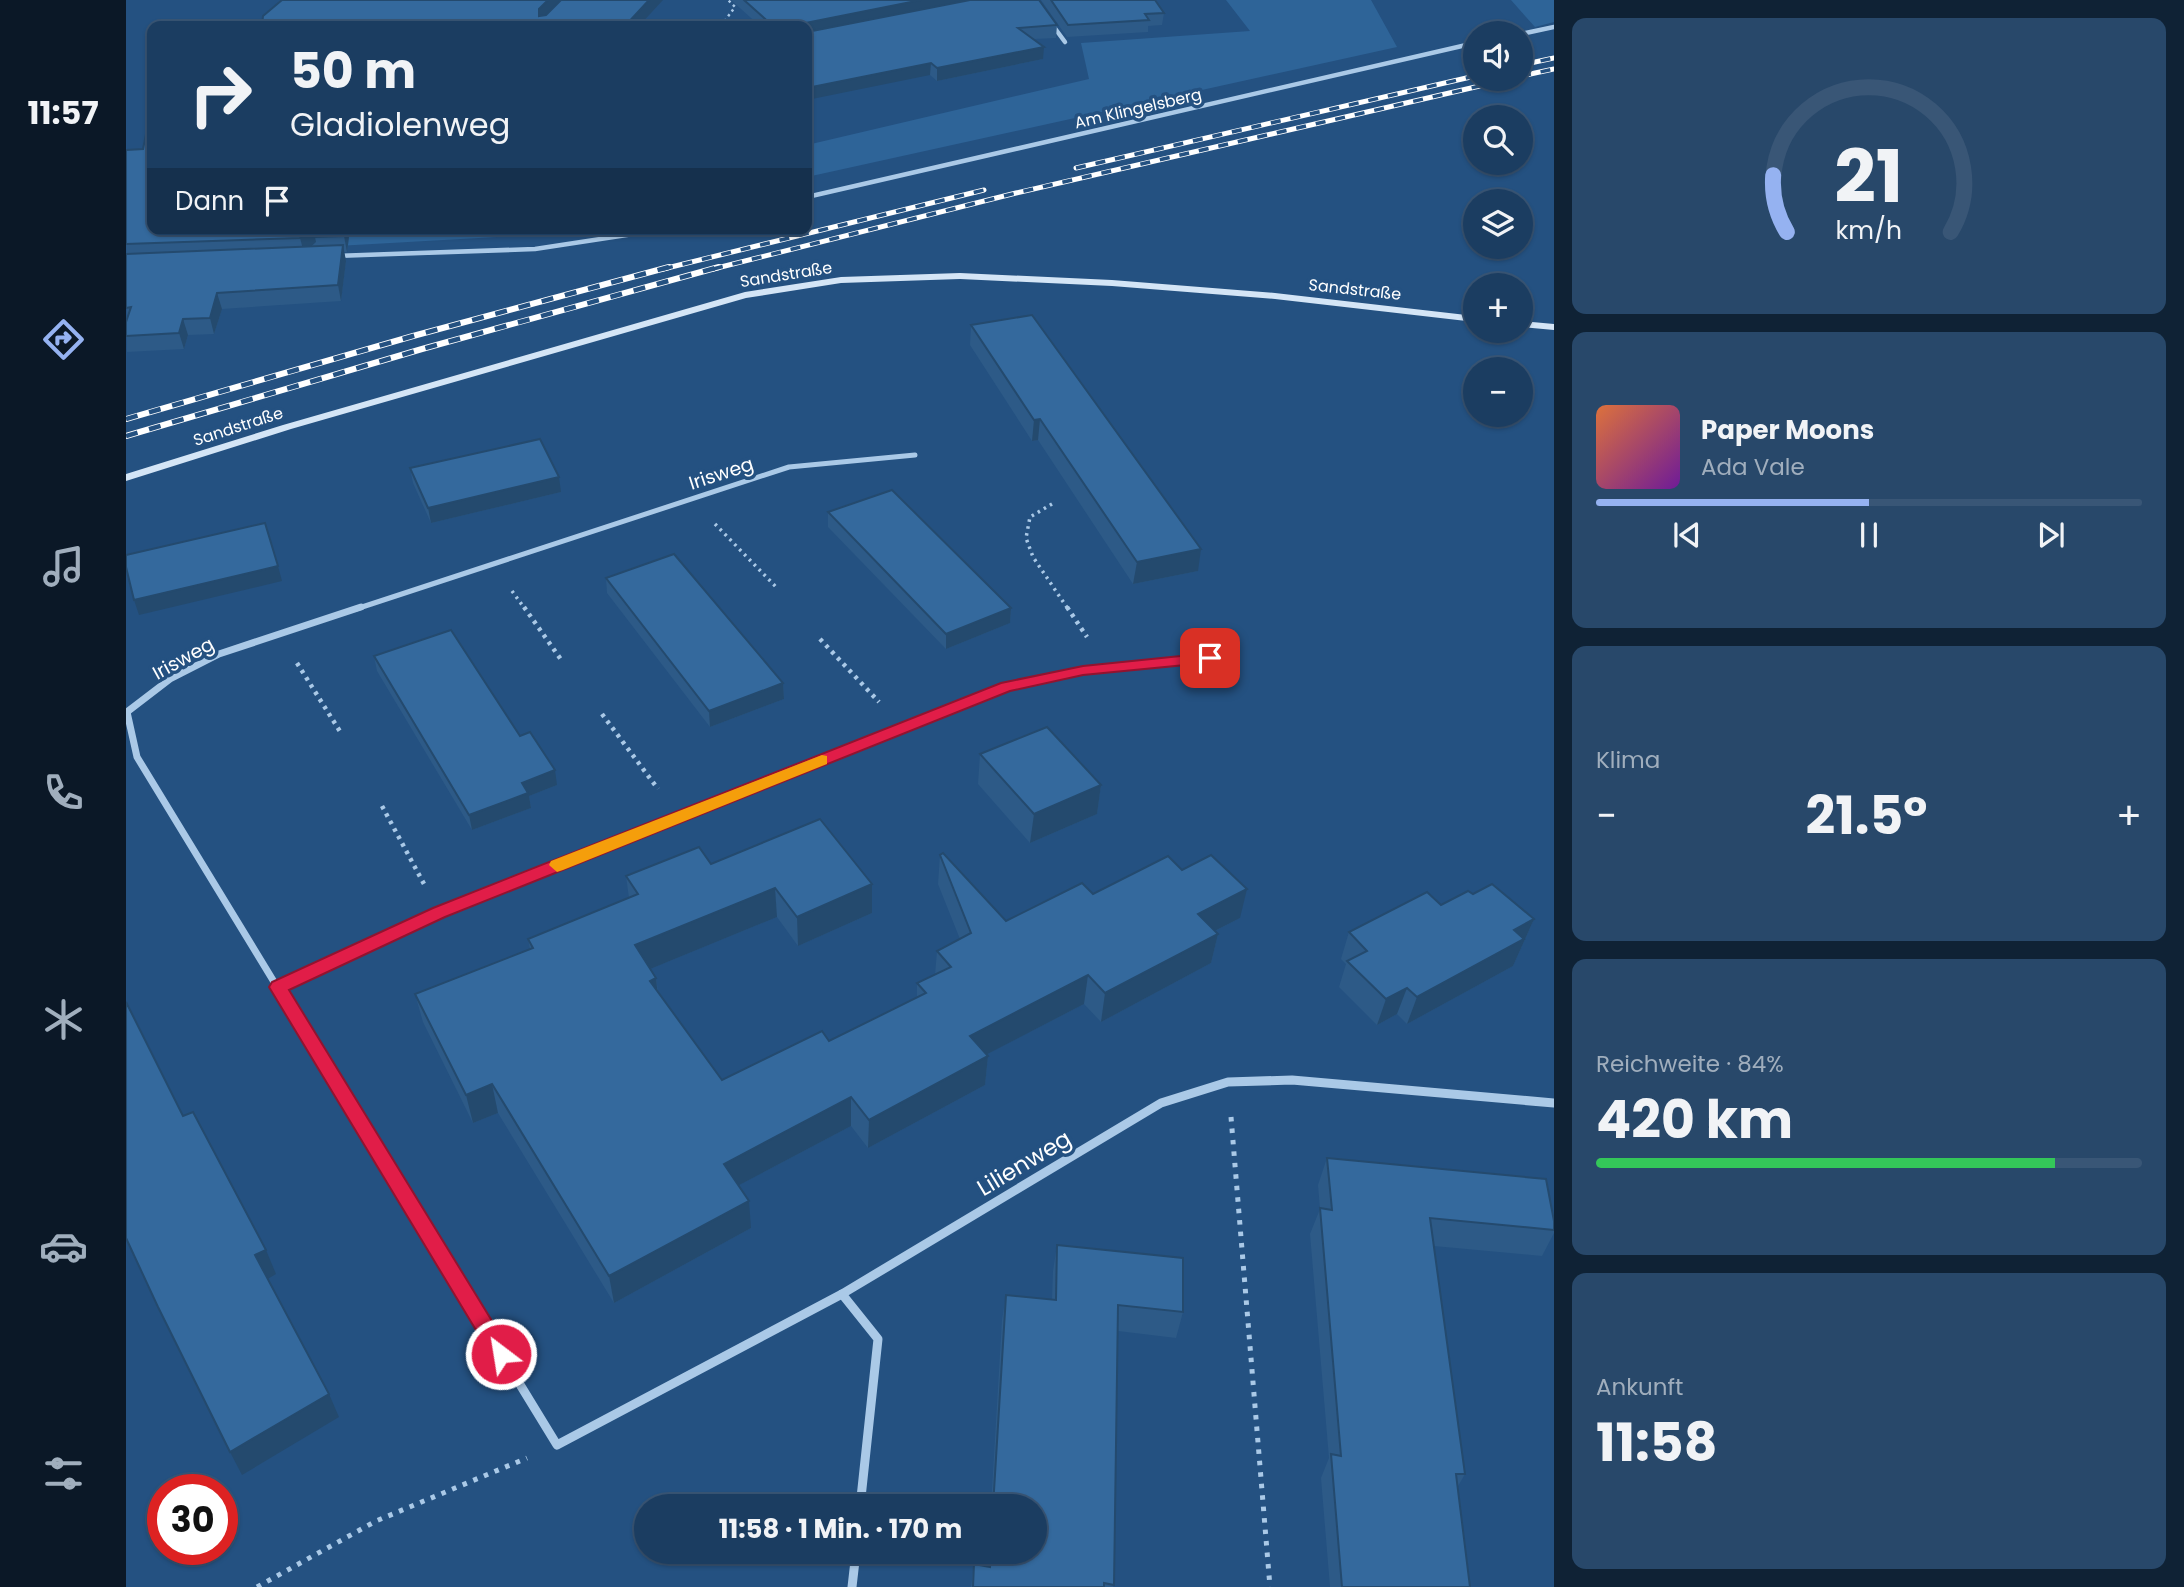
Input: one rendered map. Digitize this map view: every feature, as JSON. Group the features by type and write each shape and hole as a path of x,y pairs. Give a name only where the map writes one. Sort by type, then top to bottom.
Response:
{"main road":[{"name":"Sandstraße","path":"126,478 286,426 745,295 841,280 960,276 1112,283 1275,296 1463,317"},
{"path":"1533,325 1554,327"}],"street":[{"path":"1050,21 1065,42"},
{"path":"1533,31 1554,27"},
{"name":"Am Klingelsberg","path":"812,196 1463,46"},
{"path":"333,256 535,249 627,235"},
{"name":"Irisweg","path":"557,1445 137,757 127,712 170,679 219,654 789,467 915,455"},
{"path":"278,987 439,913 1006,687 1107,668 1236,656"},
{"name":"Lilienweg","path":"557,1445 842,1294 1161,1103 1228,1082 1292,1080 1554,1103"},
{"path":"842,1294 877,1339 861,1494"},
{"path":"852,1587 855,1564"}],"path":[{"path":"725,21 735,8 728,0"},
{"path":"691,500 778,589"},
{"path":"1052,504 1030,517 1026,538 1033,557 1107,668"},
{"path":"494,565 562,661"},
{"path":"280,636 341,733"},
{"path":"820,639 903,728"},
{"path":"602,714 679,817"},
{"path":"382,806 439,913"},
{"path":"1228,1082 1270,1587"},
{"path":"257,1587 376,1521 557,1445"}],"shaded area":[{"path":"1226,0 1371,0 1397,47 812,176 812,144 1089,79 1081,43 1250,31"},
{"path":"1511,0 1554,0 1554,22 1535,27 1533,21 1530,21"},
{"path":"346,235 532,235 337,246"}],"building":[{"path":"282,0 548,0 539,9 539,16 546,15 561,0 649,0 630,21 262,21 263,16"},
{"path":"744,0 921,0 812,22 767,21"},
{"path":"970,0 1039,0 1057,25 1018,28 1044,47 937,68 931,63 812,87 812,31"},
{"path":"1051,0 1155,0 1164,13 1145,14 1149,20 1068,25"},
{"path":"147,129 147,235 303,235 300,238 126,244 126,150 143,149"},
{"path":"317,235 344,235 344,236 315,237"},
{"path":"343,245 338,285 217,293 210,318 183,319 179,333 126,336 126,322 131,307 126,308 126,254"},
{"path":"1032,315 1201,549 1137,562 1040,419 1034,420 971,325"},
{"path":"540,439 559,477 428,508 410,468"},
{"path":"892,490 1011,608 946,634 828,512"},
{"path":"265,523 278,566 134,600 126,567 126,555"},
{"path":"674,554 783,683 709,711 606,578"},
{"path":"451,630 520,736 530,732 555,770 522,783 528,793 469,815 374,656"},
{"path":"1047,727 1101,785 1034,814 980,754"},
{"path":"820,819 872,884 797,917 775,888 635,945 656,978 650,981 722,1080 822,1031 829,1041 926,993 917,983 951,967 937,951 971,933 940,855 943,853 1006,921 1082,883 1093,894 1168,856 1182,870 1211,855 1247,889 1198,914 1218,934 1105,993 1088,975 970,1036 988,1056 869,1120 851,1097 724,1164 749,1201 609,1276 492,1084 466,1095 415,994 533,948 528,939 638,894 626,876 699,847 711,864"},
{"path":"1492,884 1534,919 1514,930 1524,939 1417,997 1407,988 1386,999 1347,961 1367,951 1349,932 1427,892 1441,905 1468,891 1473,894"},
{"path":"126,1002 183,1116 193,1112 266,1250 255,1255 329,1394 230,1452 126,1238"},
{"path":"1327,1158 1546,1179 1554,1230 1430,1218 1465,1474 1456,1474 1470,1587 1342,1587 1331,1454 1341,1456 1320,1208 1332,1210"},
{"path":"1057,1245 1183,1258 1183,1312 1118,1305 1114,1585 1104,1583 1104,1587 973,1587 974,1564 990,1567 990,1564 1047,1564 1047,1494 994,1494 1006,1295 1056,1300"}],"railway":[{"path":"1533,62 1554,58"},
{"path":"1533,73 1554,69"},
{"path":"1076,168 1463,79"},
{"path":"713,269 1016,193 1463,90"},
{"path":"812,232 984,190"},
{"path":"663,269 801,235"},
{"path":"126,419 413,336 669,267"},
{"path":"126,436 422,349 719,267"}],"slow traffic":[{"path":"557,865 822,760"}],"route":[{"path":"501,1354 278,987 439,913 1006,687 1083,671 1210,658"}]}
